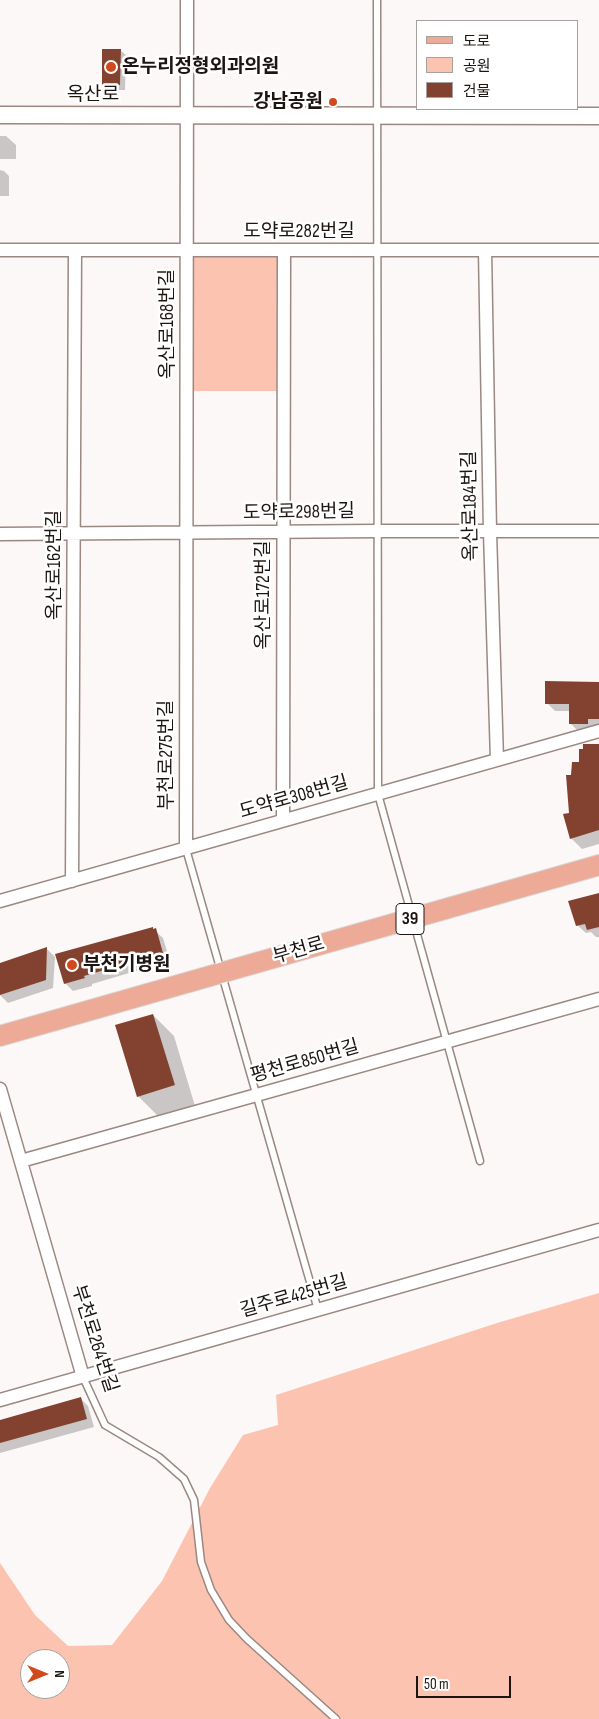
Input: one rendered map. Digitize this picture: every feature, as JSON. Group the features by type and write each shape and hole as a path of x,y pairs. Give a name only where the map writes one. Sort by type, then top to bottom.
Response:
{"main road":[{"name":"부천로","path":"0,1036 599,866"}],"street":[{"path":"187,116 188,0"},
{"name":"옥산로","path":"0,115 599,116"},
{"name":"옥산로168번길","path":"186,533 187,116"},
{"name":"도약로282번길","path":"0,250 599,250"},
{"name":"옥산로162번길","path":"72,881 75,250"},
{"name":"옥산로172번길","path":"282,820 284,250"},
{"name":"옥산로184번길","path":"485,250 490,532 497,760"},
{"name":"도약로298번길","path":"0,534 74,532 599,531"},
{"name":"부천로275번길","path":"186,533 186,849"},
{"name":"도약로308번길","path":"0,902 599,731"},
{"name":"평천로850번길","path":"21,1160 257,1096 599,999"},
{"name":"부천로264번길","path":"0,1089 83,1377"},
{"name":"길주로425번길","path":"0,1400 599,1230"}],"lane":[{"path":"378,0 378,794 480,1161"},
{"name":"부천로275번길","path":"186,849 318,1310"},
{"name":"부천로264번길","path":"83,1377 106,1425 159,1457 184,1479 194,1500 201,1562 211,1590 228,1620 336,1719"}],"green space":[{"path":"187,250 284,250 283,391 186,391"},
{"path":"599,1293 599,1719 0,1719 0,1563 35,1615 68,1646 112,1645 162,1581 210,1488 243,1435 278,1425 276,1395 497,1323"}],"building":[{"path":"102,49 121,49 120,85 102,85"},
{"path":"545,681 599,682 599,719 588,719 588,724 569,724 569,704 545,704"},
{"path":"583,744 599,744 599,830 570,839 563,814 569,813 566,775 571,775 572,762 579,762 579,749 583,749"},
{"path":"599,893 599,927 587,930 585,924 576,926 568,901"},
{"path":"153,927 153,929 156,928 163,953 84,976 85,978 64,984 55,954"},
{"path":"47,947 46,980 0,995 0,963"},
{"path":"153,1014 175,1085 137,1097 115,1025"},
{"path":"81,1397 87,1419 0,1443 0,1420"}],"place":[{"name":"온누리정형외과의원","path":"111,67"},
{"name":"강남공원","path":"333,102"},
{"name":"부천기병원","path":"72,965"}]}
